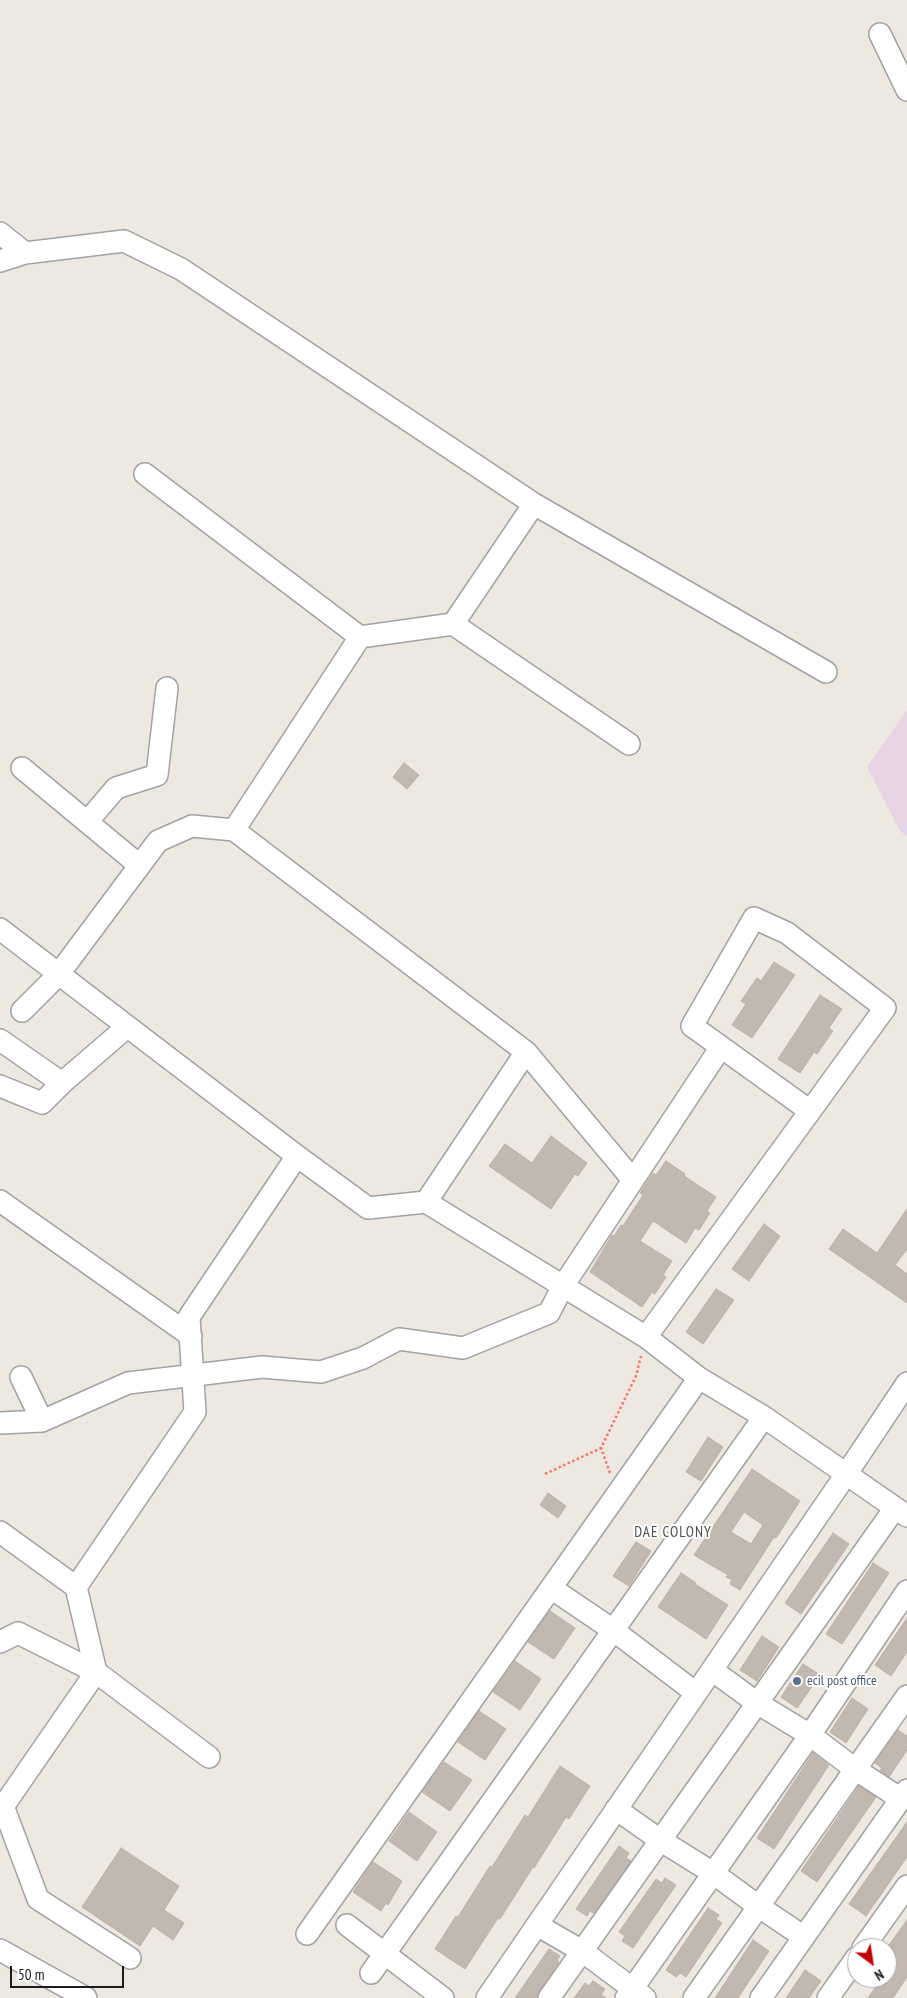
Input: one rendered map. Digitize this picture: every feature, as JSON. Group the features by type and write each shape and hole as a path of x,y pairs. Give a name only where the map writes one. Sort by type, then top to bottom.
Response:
{"street":[{"path":"880,34 907,90"},
{"path":"0,233 26,253"},
{"path":"0,261 26,253 124,241 181,269 534,504 826,672"},
{"path":"145,474 360,636 453,624 628,744"},
{"path":"453,624 534,504"},
{"path":"234,830 360,636"},
{"path":"87,822 116,788 157,775 167,688"},
{"path":"22,768 139,865"},
{"path":"22,1011 58,975 158,841 192,826 234,830 526,1052 633,1180"},
{"path":"646,1336 810,1112 885,1008 787,933 754,918 692,1026 810,1112"},
{"path":"0,928 58,975 368,1208 426,1202 646,1336 699,1378 764,1417 901,1512 757,1703 548,1998"},
{"path":"0,1086 42,1103 62,1083 127,1027"},
{"path":"0,1040 62,1083"},
{"path":"0,1423 42,1421 128,1383 262,1366 321,1372 364,1358 399,1339 463,1348 487,1336 549,1313 563,1286 721,1047"},
{"path":"426,1202 526,1052"},
{"path":"76,1587 195,1412 189,1317 297,1156"},
{"path":"0,1200 191,1336"},
{"path":"22,1377 42,1421"},
{"path":"306,1934 699,1378"},
{"path":"487,1998 907,1383"},
{"path":"371,1973 764,1417"},
{"path":"0,1532 76,1587 96,1672 1,1807 38,1899 130,1958"},
{"path":"551,1588 613,1630 696,1693"},
{"path":"537,1925 582,1951 634,1995 714,1873 907,1591"},
{"path":"0,1642 18,1633 96,1672 209,1757"},
{"path":"712,1670 757,1703 810,1735 855,1769 904,1795 761,1998"},
{"path":"694,1998 907,1696"},
{"path":"616,1809 660,1840 714,1873 758,1906 804,1936"},
{"path":"870,1938 907,1886"},
{"path":"347,1925 443,1998"},
{"path":"0,1950 86,1998"},
{"path":"828,1998 847,1971"}],"path":[{"path":"545,1474 601,1448 636,1376 646,1336"},
{"path":"601,1448 617,1493"}],"shaded area":[{"path":"907,710 907,836 900,831 867,767"}],"building":[{"path":"404,763 419,775 407,789 393,777"},
{"path":"774,962 795,975 752,1038 732,1025 746,1004 741,1001 757,978 761,981"},
{"path":"820,995 842,1009 829,1028 833,1031 817,1054 814,1052 800,1073 778,1059"},
{"path":"551,1136 587,1163 578,1176 575,1174 551,1209 489,1166 505,1144 532,1163"},
{"path":"666,1161 685,1174 684,1176 716,1197 707,1211 710,1213 699,1230 695,1228 686,1243 653,1221 640,1241 672,1261 663,1275 666,1277 655,1294 652,1292 642,1307 590,1272 612,1235 614,1236 621,1225 623,1226 643,1195 640,1193 653,1173 656,1175"},
{"path":"907,1209 907,1249 895,1265 907,1274 907,1303 829,1249 843,1229 877,1253"},
{"path":"764,1224 780,1236 749,1281 732,1269"},
{"path":"716,1289 734,1300 703,1344 686,1332"},
{"path":"708,1437 723,1447 701,1481 686,1472"},
{"path":"752,1469 800,1501 740,1590 730,1584 732,1580 726,1577 728,1575 694,1555","holes":["744,1512 763,1525 751,1544 731,1532"]},
{"path":"548,1493 566,1506 558,1518 540,1505"},
{"path":"833,1533 849,1544 801,1614 785,1603"},
{"path":"636,1542 651,1551 629,1586 613,1576"},
{"path":"873,1563 889,1573 842,1644 826,1634"},
{"path":"681,1573 728,1605 706,1639 658,1607"},
{"path":"550,1611 575,1628 554,1659 528,1642"},
{"path":"907,1618 907,1652 891,1676 875,1665"},
{"path":"762,1636 779,1647 757,1681 740,1670"},
{"path":"515,1661 541,1679 520,1710 493,1692"},
{"path":"803,1664 820,1675 797,1708 781,1697"},
{"path":"852,1698 868,1709 846,1743 830,1732"},
{"path":"479,1711 506,1729 485,1760 458,1742"},
{"path":"898,1730 907,1736 907,1750 889,1777 875,1763"},
{"path":"813,1753 829,1765 774,1849 757,1838"},
{"path":"444,1762 472,1780 450,1811 422,1792"},
{"path":"560,1766 590,1786 569,1819 566,1817 534,1868 500,1919 498,1918 465,1969 435,1949 490,1866 492,1867 525,1815 528,1817"},
{"path":"859,1786 876,1797 817,1882 801,1871"},
{"path":"409,1812 437,1832 417,1861 389,1841"},
{"path":"907,1822 907,1857 866,1916 849,1904"},
{"path":"619,1846 629,1853 626,1858 631,1861 594,1913 590,1911 587,1916 576,1909"},
{"path":"121,1848 179,1886 164,1910 184,1923 173,1940 153,1926 140,1946 82,1907"},
{"path":"373,1862 402,1881 388,1905 386,1903 381,1911 353,1892"},
{"path":"665,1878 676,1885 633,1948 622,1941 625,1936 619,1932 656,1879 662,1883"},
{"path":"708,1908 719,1915 716,1919 722,1923 686,1977 680,1973 676,1977 666,1970"},
{"path":"907,1920 907,1977 893,1998 868,1998 875,1988 897,1988 897,1938 894,1938"},
{"path":"753,1940 769,1951 738,1998 715,1998"},
{"path":"549,1949 560,1956 557,1960 559,1962 539,1991 537,1998 515,1998"},
{"path":"805,1970 821,1981 809,1998 786,1998"},
{"path":"593,1981 605,1989 601,1995 606,1998 574,1998 585,1983 589,1986"}],"place":[{"name":"ecil post office","path":"797,1681"}],"district":[{"name":"DAE COLONY","path":"673,1533"}]}
